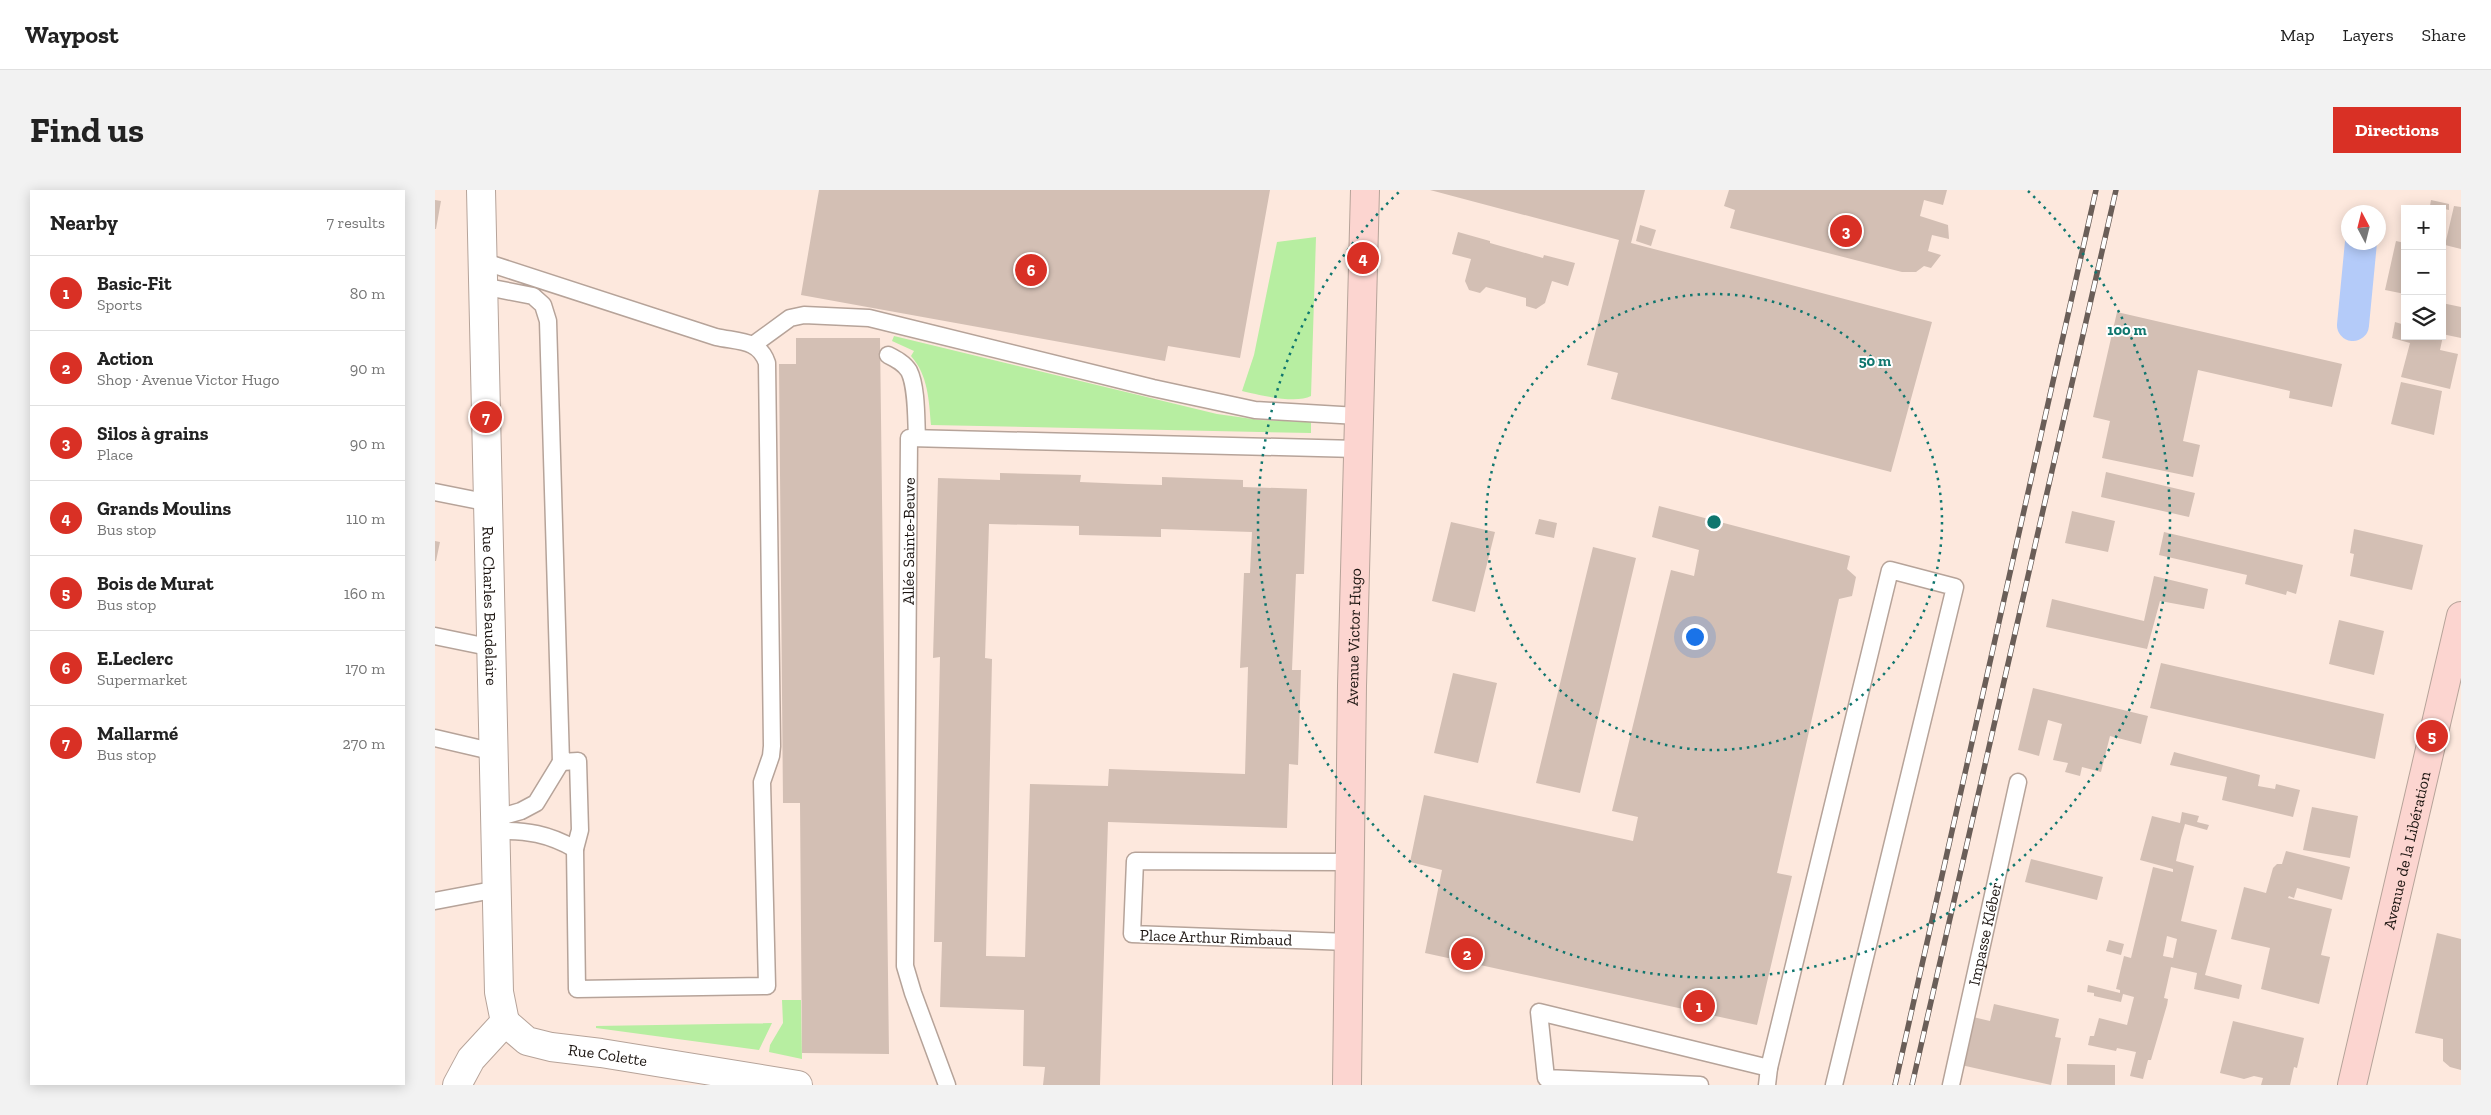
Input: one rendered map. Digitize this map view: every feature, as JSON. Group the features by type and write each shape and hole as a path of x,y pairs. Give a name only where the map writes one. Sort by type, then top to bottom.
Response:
{"main road":[{"name":"Avenue Victor Hugo","path":"1347,1085 1349,862 1357,449 1365,190"},
{"name":"Avenue de la Libération","path":"2352,1085 2461,616"}],"street":[{"name":"Rue Charles Baudelaire","path":"481,190 497,824 499,992 505,1022"},
{"path":"457,1085 471,1059 505,1022"},
{"name":"Rue Colette","path":"505,1022 527,1041 551,1048 601,1053 798,1085"}],"lane":[{"path":"482,274 716,337 753,344 763,351 767,363 772,751 762,782 767,986 577,989 575,849 580,830 578,762 561,762"},
{"path":"482,274 533,296 543,306 548,321 561,762 536,803 497,824"},
{"path":"753,344 790,318 804,315 869,318 1153,388 1255,410 1359,416"},
{"path":"887,354 900,361 909,372 916,406 917,438 1357,449"},
{"name":"Allée Sainte-Beuve","path":"917,438 909,438 905,966 947,1085"},
{"path":"435,492 489,503"},
{"path":"1767,1085 1769,1068 1890,570 1955,587 1834,1085"},
{"path":"435,636 493,648"},
{"path":"435,738 495,752"},
{"name":"Impasse Kléber","path":"1951,1085 2018,782"},
{"path":"497,824 557,839 575,849"},
{"name":"Place Arthur Rimbaud","path":"1348,942 1132,934 1135,861 1349,862"},
{"path":"435,900 498,889"},
{"path":"1701,1085 1546,1081 1539,1012 1769,1068"}],"green space":[{"path":"1316,237 1311,396 1287,399 1242,391 1254,355 1277,242"},
{"path":"894,336 1217,414 1260,420 1311,422 1311,433 931,425 924,380 917,363 911,356 914,351 892,341"},
{"path":"782,1000 801,1000 802,1059 769,1052 770,1045 783,1023"},
{"path":"772,1023 759,1050 596,1028 596,1026"}],"building":[{"path":"819,190 1270,190 1240,358 1168,346 1165,361 801,295"},
{"path":"1430,190 1645,190 1631,243 1932,322 1891,472 1611,399 1618,373 1587,365 1619,240"},
{"path":"1729,190 1947,190 1943,205 1924,200 1920,216 1948,225 1949,239 1932,235 1928,251 1941,255 1931,268 1924,266 1916,272 1902,272 1730,228 1735,210 1724,206"},
{"path":"435,200 441,201 436,229 435,229"},
{"path":"2431,200 2449,204 2449,210 2446,209 2446,205 2430,205"},
{"path":"2454,206 2461,207 2461,249 2446,245"},
{"path":"1640,225 1656,230 1651,246 1636,241"},
{"path":"1458,232 1543,258 1544,255 1575,263 1568,286 1552,281 1545,303 1536,309 1526,306 1526,298 1486,287 1480,293 1469,290 1465,281 1471,259 1452,254"},
{"path":"2396,241 2401,242 2401,293 2385,290"},
{"path":"2446,304 2461,307 2461,338 2446,335"},
{"path":"2117,312 2342,364 2332,407 2289,398 2290,391 2198,370 2183,441 2200,445 2193,477 2102,458 2110,421 2093,417"},
{"path":"2395,322 2401,324 2401,340 2442,340 2440,350 2458,354 2450,389 2401,377 2410,343 2392,338"},
{"path":"796,338 880,338 889,1054 802,1053 800,803 783,803 779,364 796,364"},
{"path":"2401,382 2442,391 2434,435 2391,424"},
{"path":"2106,472 2195,493 2189,517 2101,497"},
{"path":"1000,473 1081,475 1080,482 1162,485 1162,477 1243,480 1243,487 1307,489 1304,574 1296,574 1292,670 1301,670 1298,765 1289,764 1287,828 1108,822 1100,1085 1043,1085 1045,1067 1023,1066 1024,1010 940,1007 942,942 934,942 940,657 933,658 938,478 1000,480","holes":["989,524 1079,526 1079,535 1161,537 1161,529 1252,532 1250,573 1244,573 1240,668 1248,667 1245,774 1109,769 1108,786 1030,784 1025,957 986,956 992,659 985,658"]},
{"path":"1659,506 1850,556 1847,569 1856,577 1852,596 1839,599 1777,873 1792,876 1757,1025 1425,953 1442,870 1410,862 1424,795 1633,841 1638,817 1612,811 1671,570 1694,576 1699,550 1652,537"},
{"path":"2072,511 2115,521 2108,552 2065,543"},
{"path":"1539,519 1557,523 1554,538 1535,534"},
{"path":"1451,522 1495,532 1475,612 1432,601"},
{"path":"2354,529 2423,545 2412,590 2350,576 2354,554 2350,553"},
{"path":"2164,532 2303,565 2296,594 2287,591 2286,595 2245,584 2247,575 2159,555"},
{"path":"435,541 440,542 436,561 435,561"},
{"path":"1593,547 1636,558 1580,793 1536,783"},
{"path":"2154,576 2208,589 2204,609 2160,601 2147,649 2046,627 2052,599 2144,621"},
{"path":"2339,620 2384,631 2374,675 2329,664"},
{"path":"2161,663 2384,714 2375,759 2150,708"},
{"path":"1453,673 1497,683 1478,763 1434,753"},
{"path":"2033,688 2148,716 2141,744 2110,736 2101,772 2082,767 2080,776 2065,772 2068,763 2053,760 2062,724 2048,720 2039,756 2018,750"},
{"path":"2174,752 2260,775 2258,786 2275,789 2276,784 2300,790 2293,817 2222,800 2227,777 2170,765"},
{"path":"2312,807 2358,816 2350,858 2303,850"},
{"path":"2182,812 2199,816 2197,822 2209,825 2207,830 2185,824 2176,861 2194,866 2181,921 2217,930 2205,975 2242,985 2239,999 2194,989 2197,973 2171,967 2164,998 2168,999 2167,1005 2151,1060 2148,1060 2143,1079 2130,1076 2136,1052 2117,1048 2116,1051 2088,1045 2090,1036 2094,1036 2099,1018 2127,1025 2134,997 2123,994 2121,1002 2094,996 2094,993 2087,992 2088,985 2120,993 2120,990 2116,989 2124,956 2131,958 2153,867 2173,872 2173,869 2140,860 2152,816 2180,823","holes":["2167,936 2177,939 2173,958 2163,956"]},
{"path":"2286,851 2350,867 2342,900 2297,888 2294,898 2289,896 2288,898 2332,909 2321,955 2330,957 2319,1004 2261,989 2270,948 2231,939 2244,887 2266,893 2273,868 2277,864 2282,864"},
{"path":"2031,859 2103,877 2097,900 2025,882"},
{"path":"2437,933 2461,939 2461,1070 2450,1067 2443,1061 2443,1039 2415,1033"},
{"path":"2109,940 2124,944 2121,955 2106,951"},
{"path":"1994,1004 2059,1019 2055,1037 2061,1038 2051,1085 1961,1065 1973,1017 1990,1021"},
{"path":"2233,1021 2304,1038 2297,1068 2294,1067 2290,1085 2261,1085 2263,1078 2254,1076 2244,1079 2220,1073"},
{"path":"2067,1064 2115,1065 2115,1085 2067,1085"}],"waterway":[{"path":"2353,325 2360,250"}],"railway":[{"path":"1895,1085 2096,190"},
{"path":"1912,1085 2116,190"}],"place":[{"name":"Silos à grains","path":"1846,231"},
{"name":"Grands Moulins","path":"1363,258"},
{"name":"E.Leclerc","path":"1031,270"},
{"name":"Mallarmé","path":"486,417"},
{"name":"Bois de Murat","path":"2432,736"},
{"name":"Action","path":"1467,954"},
{"name":"Basic-Fit","path":"1699,1006"}]}
